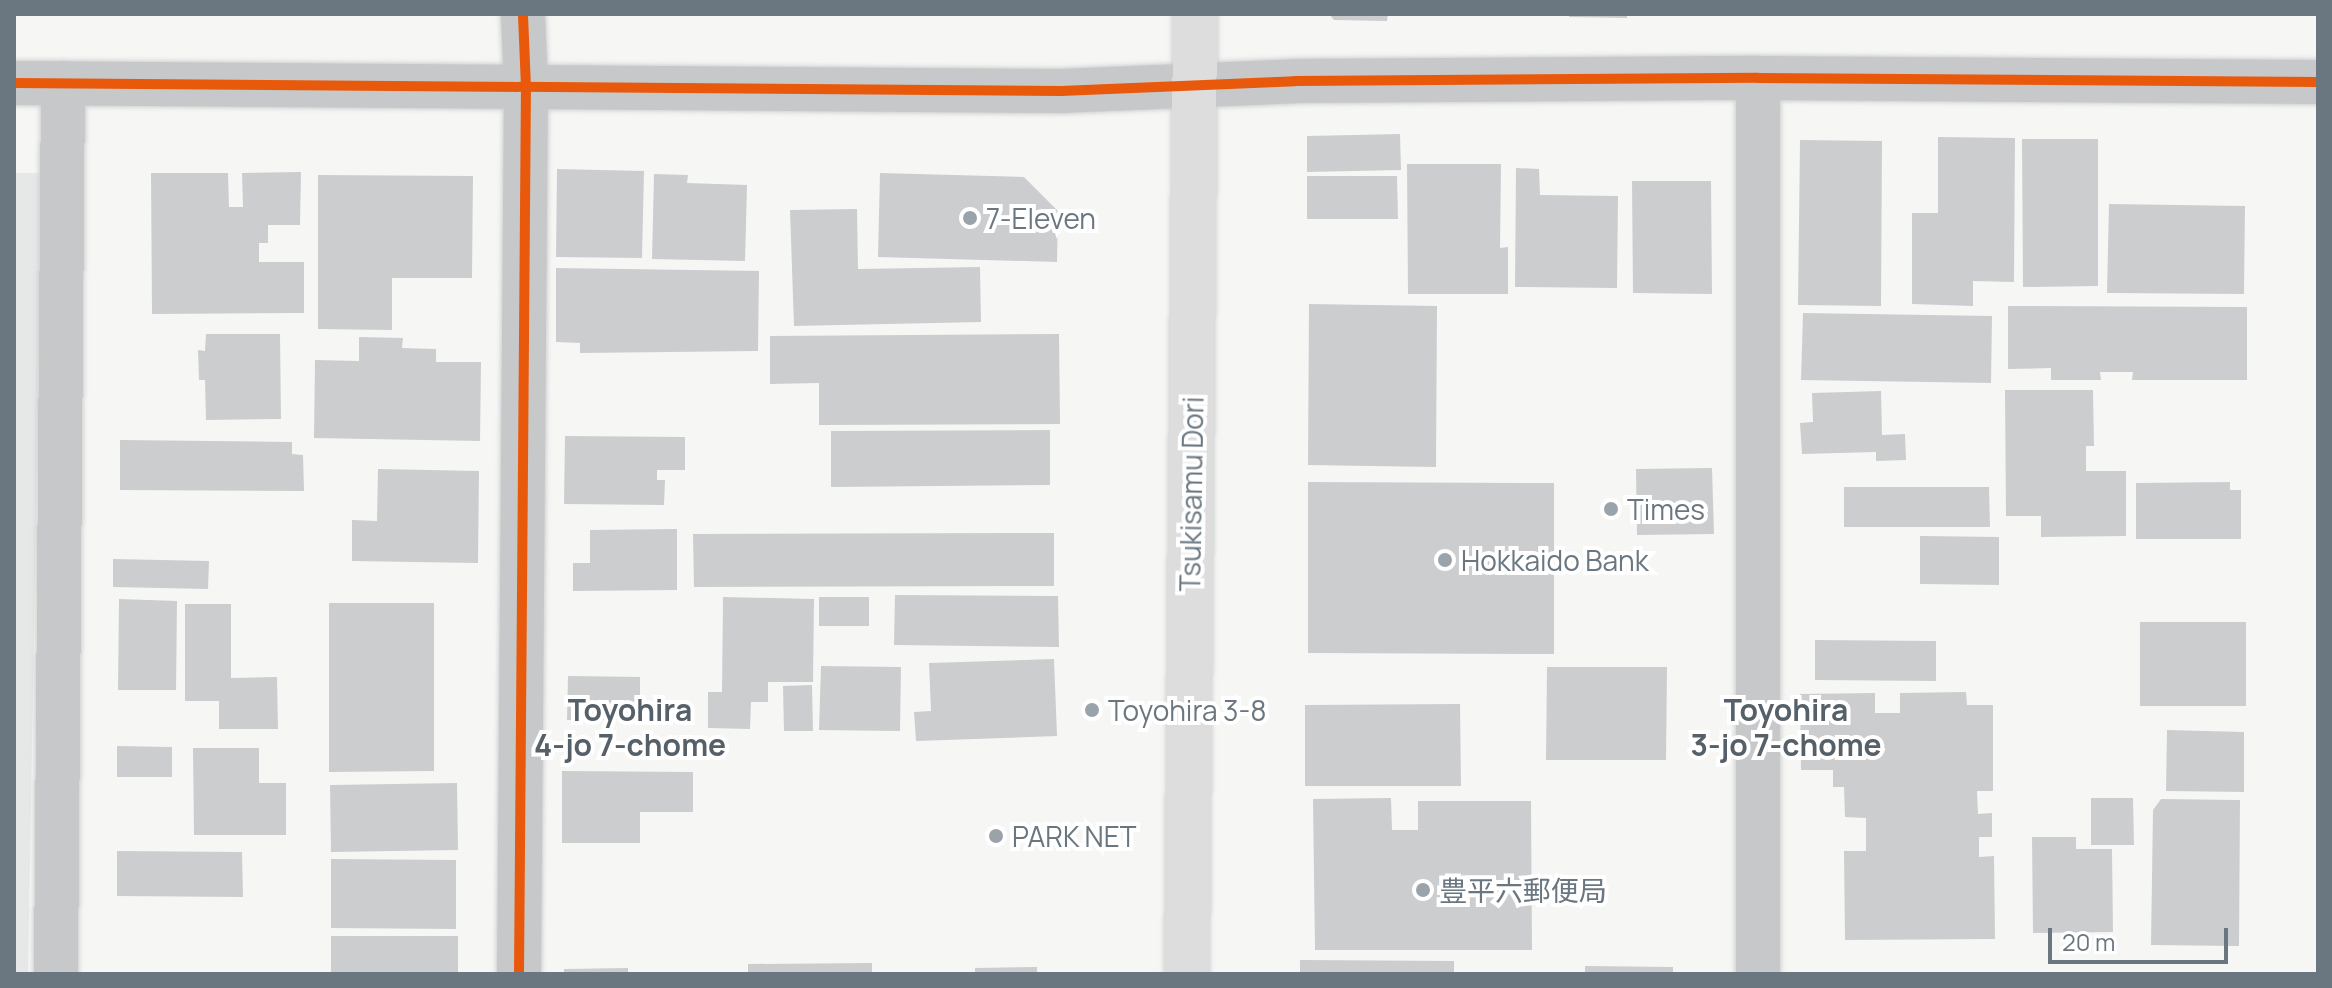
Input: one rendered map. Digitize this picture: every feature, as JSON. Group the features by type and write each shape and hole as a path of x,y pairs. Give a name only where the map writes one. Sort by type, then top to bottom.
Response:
{"highway":[{"name":"Tsukisamu Dori","path":"1187,974 1195,14"}],"street":[{"path":"519,974 526,87 523,14"},
{"path":"1758,78 1758,974"},
{"path":"14,83 1061,91 1295,81 1758,78 2318,82"},
{"path":"56,974 63,83"}],"shaded area":[{"path":"14,173 42,173 28,974 14,974"}],"building":[{"path":"1329,14 1388,14 1387,21 1334,20"},
{"path":"1569,14 1627,14 1627,18 1569,17"},
{"path":"1400,134 1401,170 1307,172 1307,136"},
{"path":"1938,137 2015,138 2014,282 1973,281 1973,306 1912,304 1912,213 1938,213"},
{"path":"2022,139 2098,139 2098,286 2023,287"},
{"path":"1800,140 1882,141 1881,306 1798,305"},
{"path":"1407,164 1501,164 1500,248 1508,247 1508,294 1408,294"},
{"path":"1516,168 1539,169 1540,195 1618,196 1617,288 1515,287"},
{"path":"557,169 644,171 642,258 556,257"},
{"path":"301,172 300,225 268,225 268,243 259,243 259,262 304,262 304,313 152,314 151,173 228,173 229,207 243,207 242,173"},
{"path":"880,173 1024,177 1058,211 1057,262 878,257"},
{"path":"654,174 688,175 687,183 747,185 745,261 652,259"},
{"path":"318,175 473,176 472,278 392,278 392,330 318,329"},
{"path":"1307,176 1397,176 1398,219 1307,219"},
{"path":"1632,181 1711,181 1712,294 1633,293"},
{"path":"2109,204 2245,206 2244,294 2107,293"},
{"path":"857,209 858,269 980,267 981,322 794,326 790,210"},
{"path":"556,268 759,271 758,351 580,353 580,343 556,342"},
{"path":"1309,304 1437,306 1436,467 1308,465"},
{"path":"2008,306 2247,307 2247,380 2132,380 2133,372 2100,372 2101,380 2051,380 2051,368 2008,369"},
{"path":"1803,313 1992,316 1991,383 1801,380"},
{"path":"206,334 280,334 281,419 206,420 205,380 199,380 198,350 205,351"},
{"path":"1059,334 1060,424 819,425 819,383 770,384 770,336"},
{"path":"359,337 403,338 402,348 436,349 436,362 481,362 480,441 314,438 315,360 359,361"},
{"path":"2005,390 2093,390 2094,446 2086,446 2086,471 2126,471 2126,536 2041,537 2041,516 2006,516"},
{"path":"1881,391 1882,435 1905,434 1906,460 1876,461 1876,452 1802,454 1800,423 1813,422 1812,393"},
{"path":"1050,430 1050,485 831,487 831,431"},
{"path":"565,436 685,437 685,470 657,470 657,480 665,480 664,505 564,504"},
{"path":"120,440 292,442 292,454 303,455 304,491 120,490"},
{"path":"1712,468 1714,534 1637,535 1636,469"},
{"path":"378,469 479,471 478,563 352,561 352,520 377,521"},
{"path":"1308,482 1554,483 1554,654 1308,653"},
{"path":"2230,482 2230,490 2241,490 2241,539 2136,539 2136,483"},
{"path":"1844,487 1989,487 1990,527 1844,527"},
{"path":"677,529 677,590 573,591 573,563 590,563 590,530"},
{"path":"1054,533 1054,586 694,587 693,534"},
{"path":"1920,536 1999,537 1999,585 1920,584"},
{"path":"113,559 209,561 208,589 113,587"},
{"path":"895,595 1058,596 1059,647 894,645"},
{"path":"723,597 814,599 813,682 768,682 768,702 751,702 750,729 708,728 708,692 722,692"},
{"path":"819,597 869,597 869,626 819,626"},
{"path":"119,599 177,601 176,690 118,690"},
{"path":"329,603 434,603 434,771 329,772"},
{"path":"185,604 231,604 231,678 277,677 278,729 219,729 219,701 185,701"},
{"path":"2140,622 2246,622 2246,706 2140,706"},
{"path":"1815,640 1936,641 1936,681 1815,680"},
{"path":"1054,659 1057,736 916,741 914,712 931,711 929,663"},
{"path":"821,666 901,667 900,731 819,730"},
{"path":"1547,667 1667,667 1666,760 1546,760"},
{"path":"568,676 640,677 640,720 567,720"},
{"path":"812,685 813,731 784,731 783,686"},
{"path":"1966,692 1967,705 1993,705 1993,791 1977,791 1978,814 1992,813 1992,837 1979,837 1979,857 1994,856 1995,939 1845,940 1844,851 1866,851 1866,818 1845,817 1844,787 1833,787 1833,770 1801,770 1800,694 1875,693 1875,713 1900,713 1900,693"},
{"path":"1460,704 1461,786 1305,786 1305,705"},
{"path":"2167,730 2244,732 2244,792 2166,791"},
{"path":"117,746 172,747 172,777 117,777"},
{"path":"193,748 259,748 259,783 286,783 286,835 194,835"},
{"path":"562,771 693,772 693,812 640,812 640,843 562,843"},
{"path":"457,783 458,850 331,852 330,785"},
{"name":"豊平六郵便局","path":"1391,798 1392,830 1418,830 1418,801 1531,801 1532,950 1315,950 1313,799"},
{"path":"2091,798 2133,798 2134,845 2091,845"},
{"path":"2161,799 2240,800 2239,946 2151,945 2153,810"},
{"path":"2032,837 2076,837 2076,849 2112,849 2113,932 2033,933"},
{"path":"117,851 242,852 243,897 117,896"},
{"path":"331,859 456,860 456,929 331,928"},
{"path":"331,936 458,936 458,974 331,974"},
{"path":"1300,960 1454,961 1454,974 1300,974"},
{"path":"872,963 872,974 748,974 748,964"},
{"path":"1585,966 1673,967 1673,974 1585,974"},
{"path":"1037,967 1037,974 975,974 975,968"},
{"path":"628,968 628,974 564,974 564,969"}],"cycle path":[{"path":"519,974 526,87 523,14"},
{"path":"14,83 1061,91 1295,81 1758,78 2318,82"}],"place":[{"name":"7-Eleven","path":"970,218"},
{"name":"Times","path":"1611,509"},
{"name":"Hokkaido Bank","path":"1445,560"},
{"name":"Toyohira 3-8","path":"1092,710"},
{"name":"PARK NET","path":"996,836"},
{"name":"豊平六郵便局","path":"1423,890"}],"district":[{"name":"Toyohira 4-jo 7-chome","path":"630,727"},
{"name":"Toyohira 3-jo 7-chome","path":"1786,727"}]}
